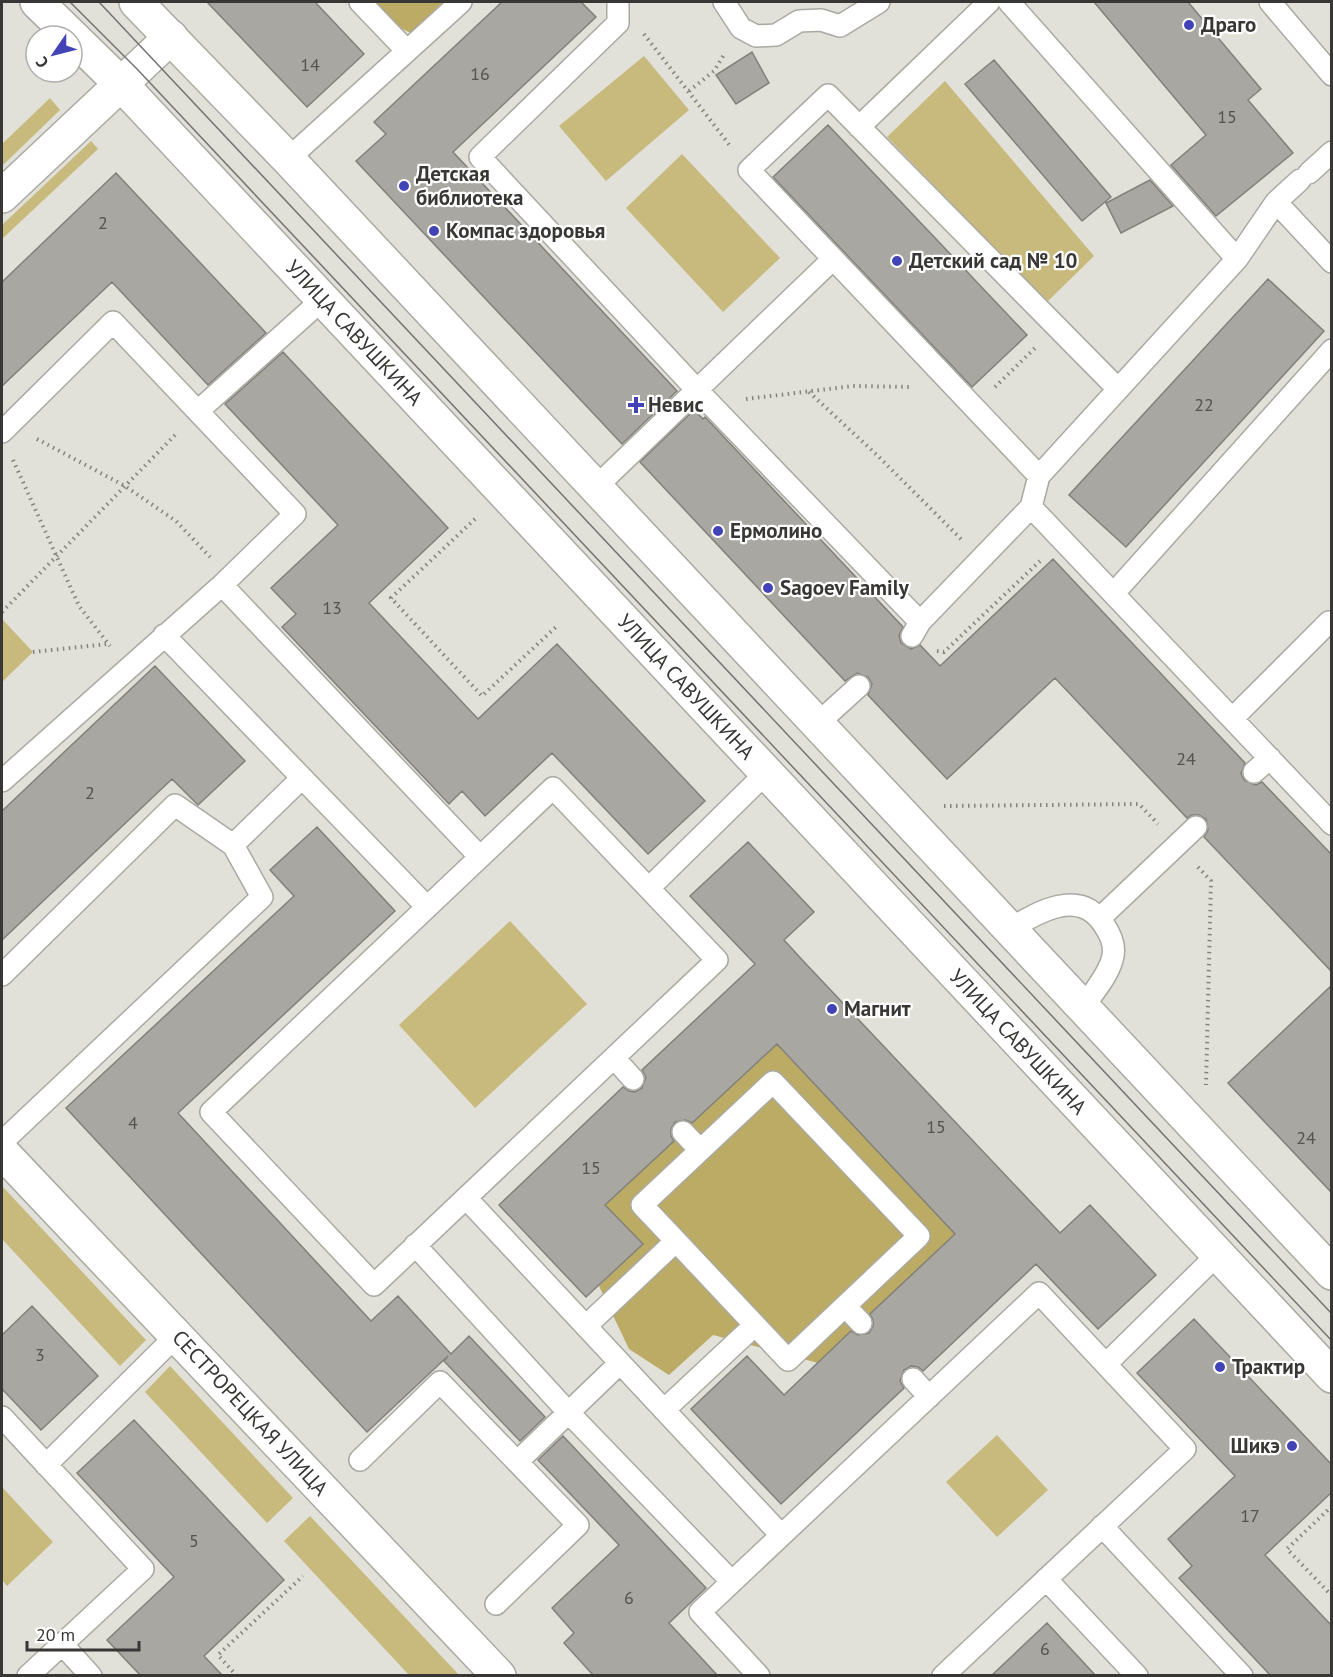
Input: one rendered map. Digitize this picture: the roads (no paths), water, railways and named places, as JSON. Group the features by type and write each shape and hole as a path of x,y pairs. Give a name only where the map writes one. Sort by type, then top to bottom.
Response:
{"main road":[{"name":"УЛИЦА САВУШКИНА","path":"37,2 121,84 1332,1376"},
{"path":"136,2 288,159 596,486 1332,1273"},
{"path":"2,196 171,37"},
{"name":"СЕСТРОРЕЦКАЯ УЛИЦА","path":"2,1152 499,1676"}],"lane":[{"path":"360,2 407,51"},
{"path":"288,159 461,2"},
{"path":"620,2 618,23 480,157 704,396 916,629 1031,507 1039,476 1237,259 1276,202 1332,153"},
{"path":"724,2 741,28 756,36 776,35 799,21 821,20 840,26 879,2"},
{"path":"859,127 989,2"},
{"path":"1009,2 1237,259"},
{"path":"1270,2 1332,75"},
{"path":"1039,476 749,170 828,95 1118,389"},
{"path":"1276,202 1332,262"},
{"path":"596,486 704,396 834,259"},
{"path":"198,411 323,299"},
{"path":"2,781 222,585 295,514 113,322 4,424"},
{"path":"1114,593 1332,350"},
{"path":"1031,507 1332,824"},
{"path":"222,585 480,857"},
{"path":"1233,718 1329,622"},
{"path":"164,635 427,907"},
{"path":"817,724 859,686"},
{"path":"1254,772 1270,758"},
{"path":"649,888 766,773"},
{"path":"233,845 302,778"},
{"path":"553,788 649,888 717,960 374,1285 211,1112 553,788"},
{"path":"2,975 176,806 233,845 262,897 2,1142"},
{"path":"1100,918 1196,827"},
{"path":"1010,929 1039,911 1065,904 1083,907 1100,918 1112,936 1113,958 1103,979 1083,1007"},
{"path":"614,1058 633,1078"},
{"path":"773,1082 919,1236 788,1360 642,1205 700,1150 773,1082"},
{"path":"683,1132 700,1150"},
{"path":"465,1198 781,1535"},
{"path":"586,1326 676,1241"},
{"path":"415,1245 568,1412 732,1582"},
{"path":"1106,1364 1217,1254"},
{"path":"759,1676 700,1612 1039,1293 1185,1449 943,1676"},
{"path":"845,1306 861,1323"},
{"path":"664,1410 755,1325"},
{"path":"46,1465 177,1335"},
{"path":"518,1462 620,1363"},
{"path":"914,1379 929,1396"},
{"path":"360,1460 440,1382 578,1524 496,1604"},
{"path":"2,1417 143,1569 28,1676"},
{"path":"1102,1526 1242,1676"},
{"path":"1046,1579 1137,1676"},
{"path":"62,1644 91,1676"}],"tram line":[{"path":"70,2 137,69 1332,1341"},
{"path":"99,2 1332,1314"}],"place":[{"name":"Драго","path":"1189,25"},
{"name":"Детская библиотека","path":"404,186"},
{"name":"Компас здоровья","path":"434,231"},
{"name":"Детский сад № 10","path":"897,261"},
{"name":"Невис","path":"636,405"},
{"name":"Ермолино","path":"718,531"},
{"name":"Sagoev Family","path":"768,588"},
{"name":"Магнит","path":"832,1009"},
{"name":"Трактир","path":"1220,1367"},
{"name":"Шикэ","path":"1292,1446"}]}
